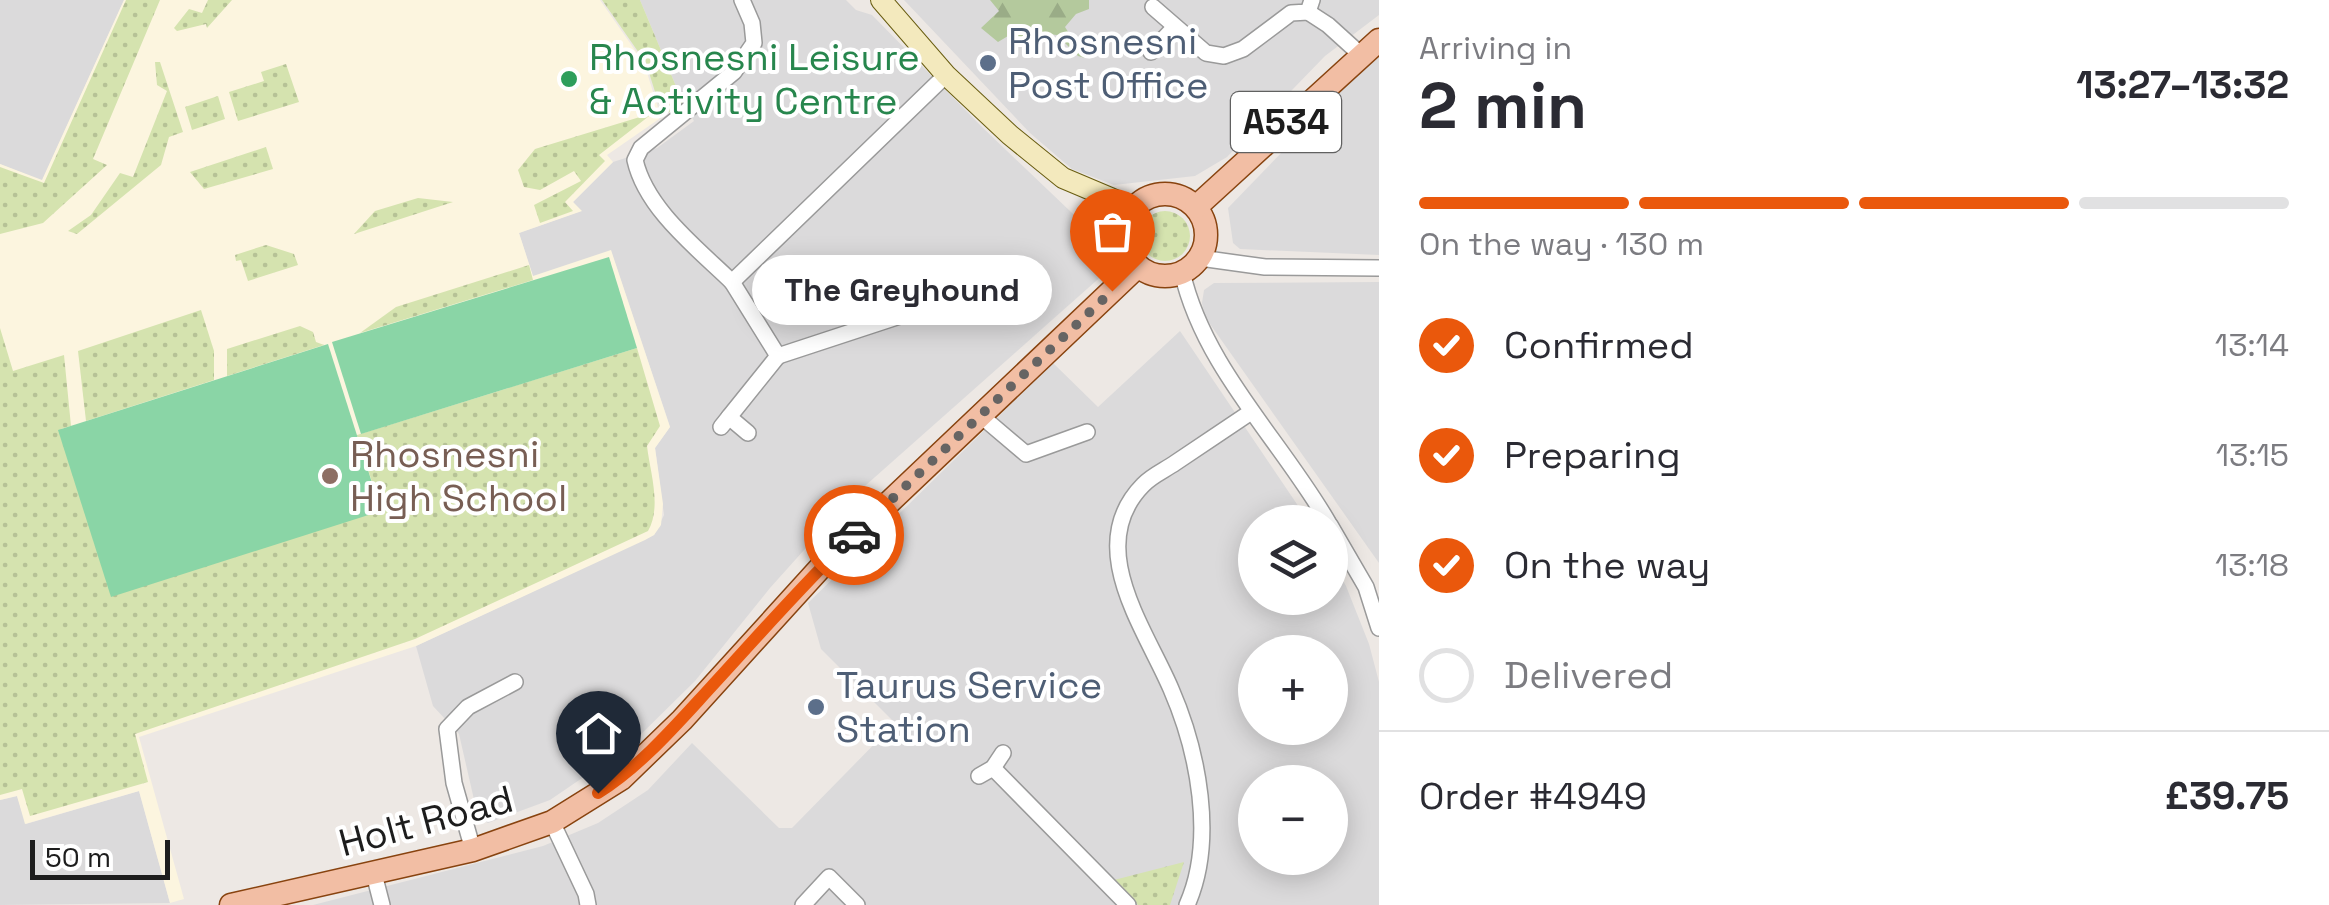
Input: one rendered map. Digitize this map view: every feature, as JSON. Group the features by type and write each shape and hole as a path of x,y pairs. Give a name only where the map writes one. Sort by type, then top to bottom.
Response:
{"main road":[{"path":"881,0 946,75 1010,135 1063,178 1134,208"},
{"name":"A534","path":"1196,206 1370,47"},
{"path":"1157,194 1184,198 1196,206 1206,232 1191,265 1157,276 1138,266 1125,244 1124,232 1134,208 1157,194"},
{"name":"Holt Road","path":"231,905 474,850 552,822 621,779 682,720 821,566 1138,266"}],"street":[{"path":"742,0 752,24 754,43 734,72 641,148 634,160 638,176 680,232 732,282 778,356"},
{"path":"1153,7 1206,53 1224,56 1243,49 1291,13 1310,6 1328,25 1370,47"},
{"path":"1151,52 1174,28"},
{"path":"732,282 946,75"},
{"path":"1316,505 1251,412 1194,317 1191,265 1379,268"},
{"path":"748,434 725,422 778,356 915,310"},
{"path":"1187,905 1200,844 1201,796 1190,742 1172,691 1126,592 1117,558 1121,519 1143,484 1251,412"},
{"path":"980,416 1026,454 1087,432"},
{"path":"1348,556 1366,587 1379,628"},
{"path":"474,850 454,783 448,728 468,708 515,682"},
{"path":"1003,753 986,772 1128,905"},
{"path":"552,822 588,905"},
{"path":"374,874 382,905"},
{"path":"802,905 830,876 857,905"}],"shaded area":[{"path":"0,0 124,0 42,181 0,164"},
{"name":"Rhosnesni High School","path":"124,0 600,0 644,63 659,111 659,119 607,155 613,162 573,202 582,211 519,233 533,276 611,250 670,427 655,448 663,504 661,525 645,540 416,646 139,737 184,899 170,903 139,791 25,824 17,796 0,800 0,164 42,180"},
{"path":"640,0 846,0 856,10 872,15 1114,253 1114,265 848,501 770,588 695,681 629,746 550,800 488,823 478,817 459,734 433,706 416,646 654,535 664,515 655,448 670,427 611,251 533,277 519,233 581,211 573,202 613,162 657,148 694,121"},
{"path":"904,0 1379,0 1379,15 1325,56 1227,157 1195,176 1114,185 1072,169 1030,133"},
{"path":"1379,57 1379,255 1240,249 1233,243 1228,208"},
{"path":"1379,282 1379,563 1348,519 1348,505 1338,505 1205,317 1204,290 1214,283"},
{"path":"1180,331 1298,505 1238,505 1238,615 1348,615 1348,591 1379,682 1379,905 313,905 543,846 598,823 648,790 692,743 779,828 792,828 895,723 821,649 808,603 1053,363 1098,407"},
{"path":"139,791 170,903 0,905 0,800 17,796 26,824"}],"green space":[{"path":"126,0 160,0 93,159 107,165 43,223 0,234 0,167 44,183"},
{"path":"208,0 232,0 207,28 206,24 177,31 174,28 189,9 202,13"},
{"path":"602,0 640,0 683,103 660,118 646,63"},
{"path":"990,0 1089,0 1089,9 1076,14 1065,27 1085,58 1057,35 1026,42 1013,33 998,42 981,28 999,11"},
{"path":"155,62 160,62 183,132 169,137 161,165 77,234 68,231 91,215 120,173 133,177 167,91 157,85"},
{"path":"286,64 299,102 238,121 229,92 264,81 261,72"},
{"path":"218,96 225,119 192,130 185,107"},
{"path":"653,113 599,155 605,161 565,202 573,211 540,223 534,205 581,181 574,171 540,190 524,187 518,170 535,149"},
{"path":"266,147 273,169 204,189 190,172"},
{"path":"418,198 453,202 354,234 375,211"},
{"path":"1165,211 1183,218 1190,236 1183,254 1165,261 1147,254 1140,236 1147,218"},
{"path":"266,245 294,254 298,265 248,281 241,260 236,261 235,255"},
{"path":"609,257 637,348 361,434 332,342"},
{"path":"529,265 533,280 360,333 396,307"},
{"path":"201,310 214,351 214,380 86,421 78,351"},
{"path":"300,326 313,332 316,342 324,345 227,376 227,349"},
{"path":"0,328 13,371 64,355 71,426 61,429 381,510 357,435 637,348 660,426 647,446 654,489 652,522 648,531 415,639 135,734 148,782 30,816 22,789 0,795"},
{"path":"328,344 381,511 111,597 58,430"},
{"path":"1184,862 1170,905 1138,905 1114,880"}],"way so far":[{"path":"854,535 1112,291"}],"place":[{"name":"Rhosnesni Post Office","path":"988,63"},
{"name":"Rhosnesni Leisure & Activity Centre","path":"569,79"},
{"name":"The Greyhound","path":"1112,291"},
{"name":"Rhosnesni High School","path":"330,476"},
{"name":"Taurus Service Station","path":"816,707"}],"route":[{"path":"598,793 621,779 682,720 821,566 854,535"}]}
